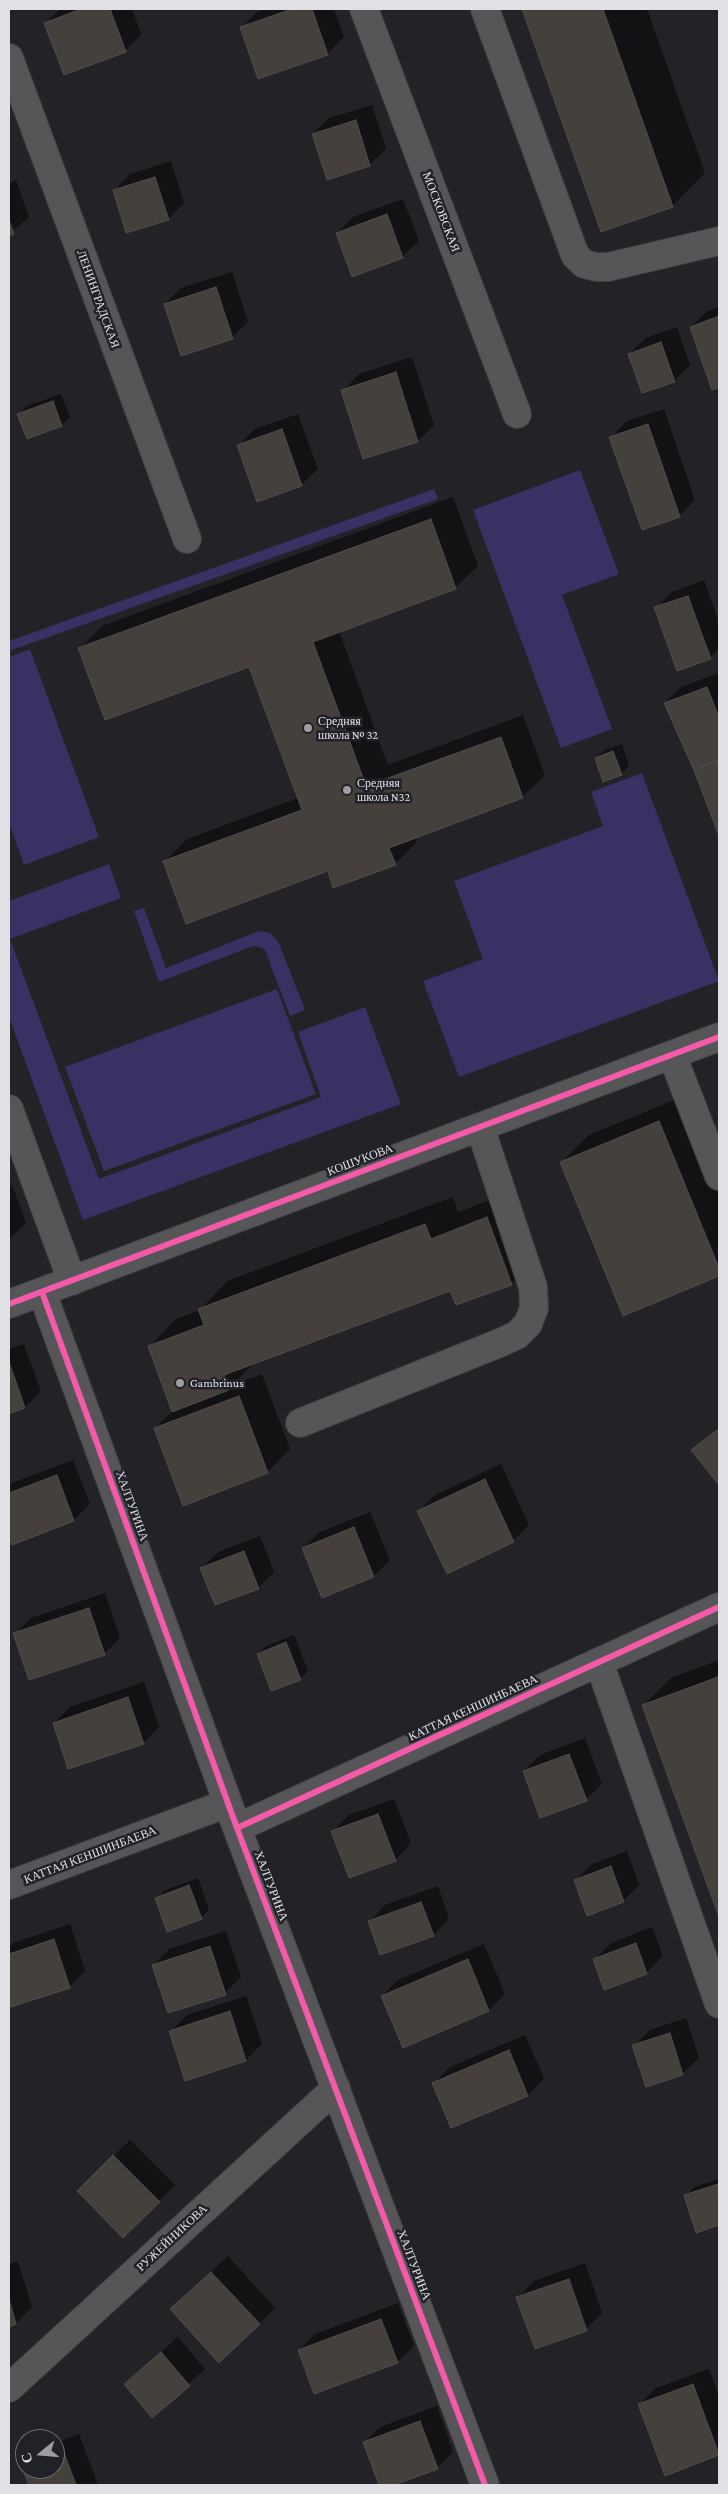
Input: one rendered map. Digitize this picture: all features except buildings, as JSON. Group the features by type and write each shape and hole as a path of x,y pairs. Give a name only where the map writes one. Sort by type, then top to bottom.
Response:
{"street":[{"name":"МОСКОВСКАЯ","path":"364,9 517,414"},
{"path":"485,9 568,240 575,255 584,264 608,267 719,241"},
{"name":"ЛЕНИНГРАДСКАЯ","path":"9,58 187,539"},
{"name":"КОШУКОВА","path":"9,1304 719,1037"},
{"path":"672,1055 719,1176"},
{"path":"9,1108 72,1280"},
{"path":"300,1424 502,1342 517,1335 528,1324 534,1308 533,1288 480,1127"},
{"name":"ХАЛТУРИНА","path":"42,1292 232,1816 485,2485"},
{"name":"КАТТАЯ КЕНШИНБАЕВА","path":"9,1885 232,1816 599,1662 719,1607"},
{"path":"599,1662 719,2004"},
{"name":"РУЖЕЙНИКОВА","path":"9,2388 336,2088"}],"shaded area":[{"path":"580,470 619,574 562,595 612,729 561,748 473,510"},
{"path":"434,489 438,499 9,651 9,641"},
{"path":"30,649 99,837 24,865 9,823 9,657"},
{"path":"642,773 719,981 459,1077 423,981 483,959 454,881 603,826 591,792"},
{"path":"109,864 121,898 10,939 99,1179 321,1097 298,1032 365,1007 401,1104 83,1220 9,1017 9,901"},
{"path":"144,908 166,968 254,933 261,931 270,933 278,941 305,1010 290,1016 265,950 260,947 253,946 159,982 134,911"},
{"path":"277,989 316,1094 104,1171 65,1067"}],"cycle path":[{"path":"9,1304 719,1037"},
{"path":"42,1292 237,1828 485,2485"},
{"path":"237,1828 719,1607"}],"place":[{"name":"Средняя школа № 32","path":"308,728"},
{"name":"Средняя школа N32","path":"347,790"},
{"name":"Gambrinus","path":"180,1383"}]}
